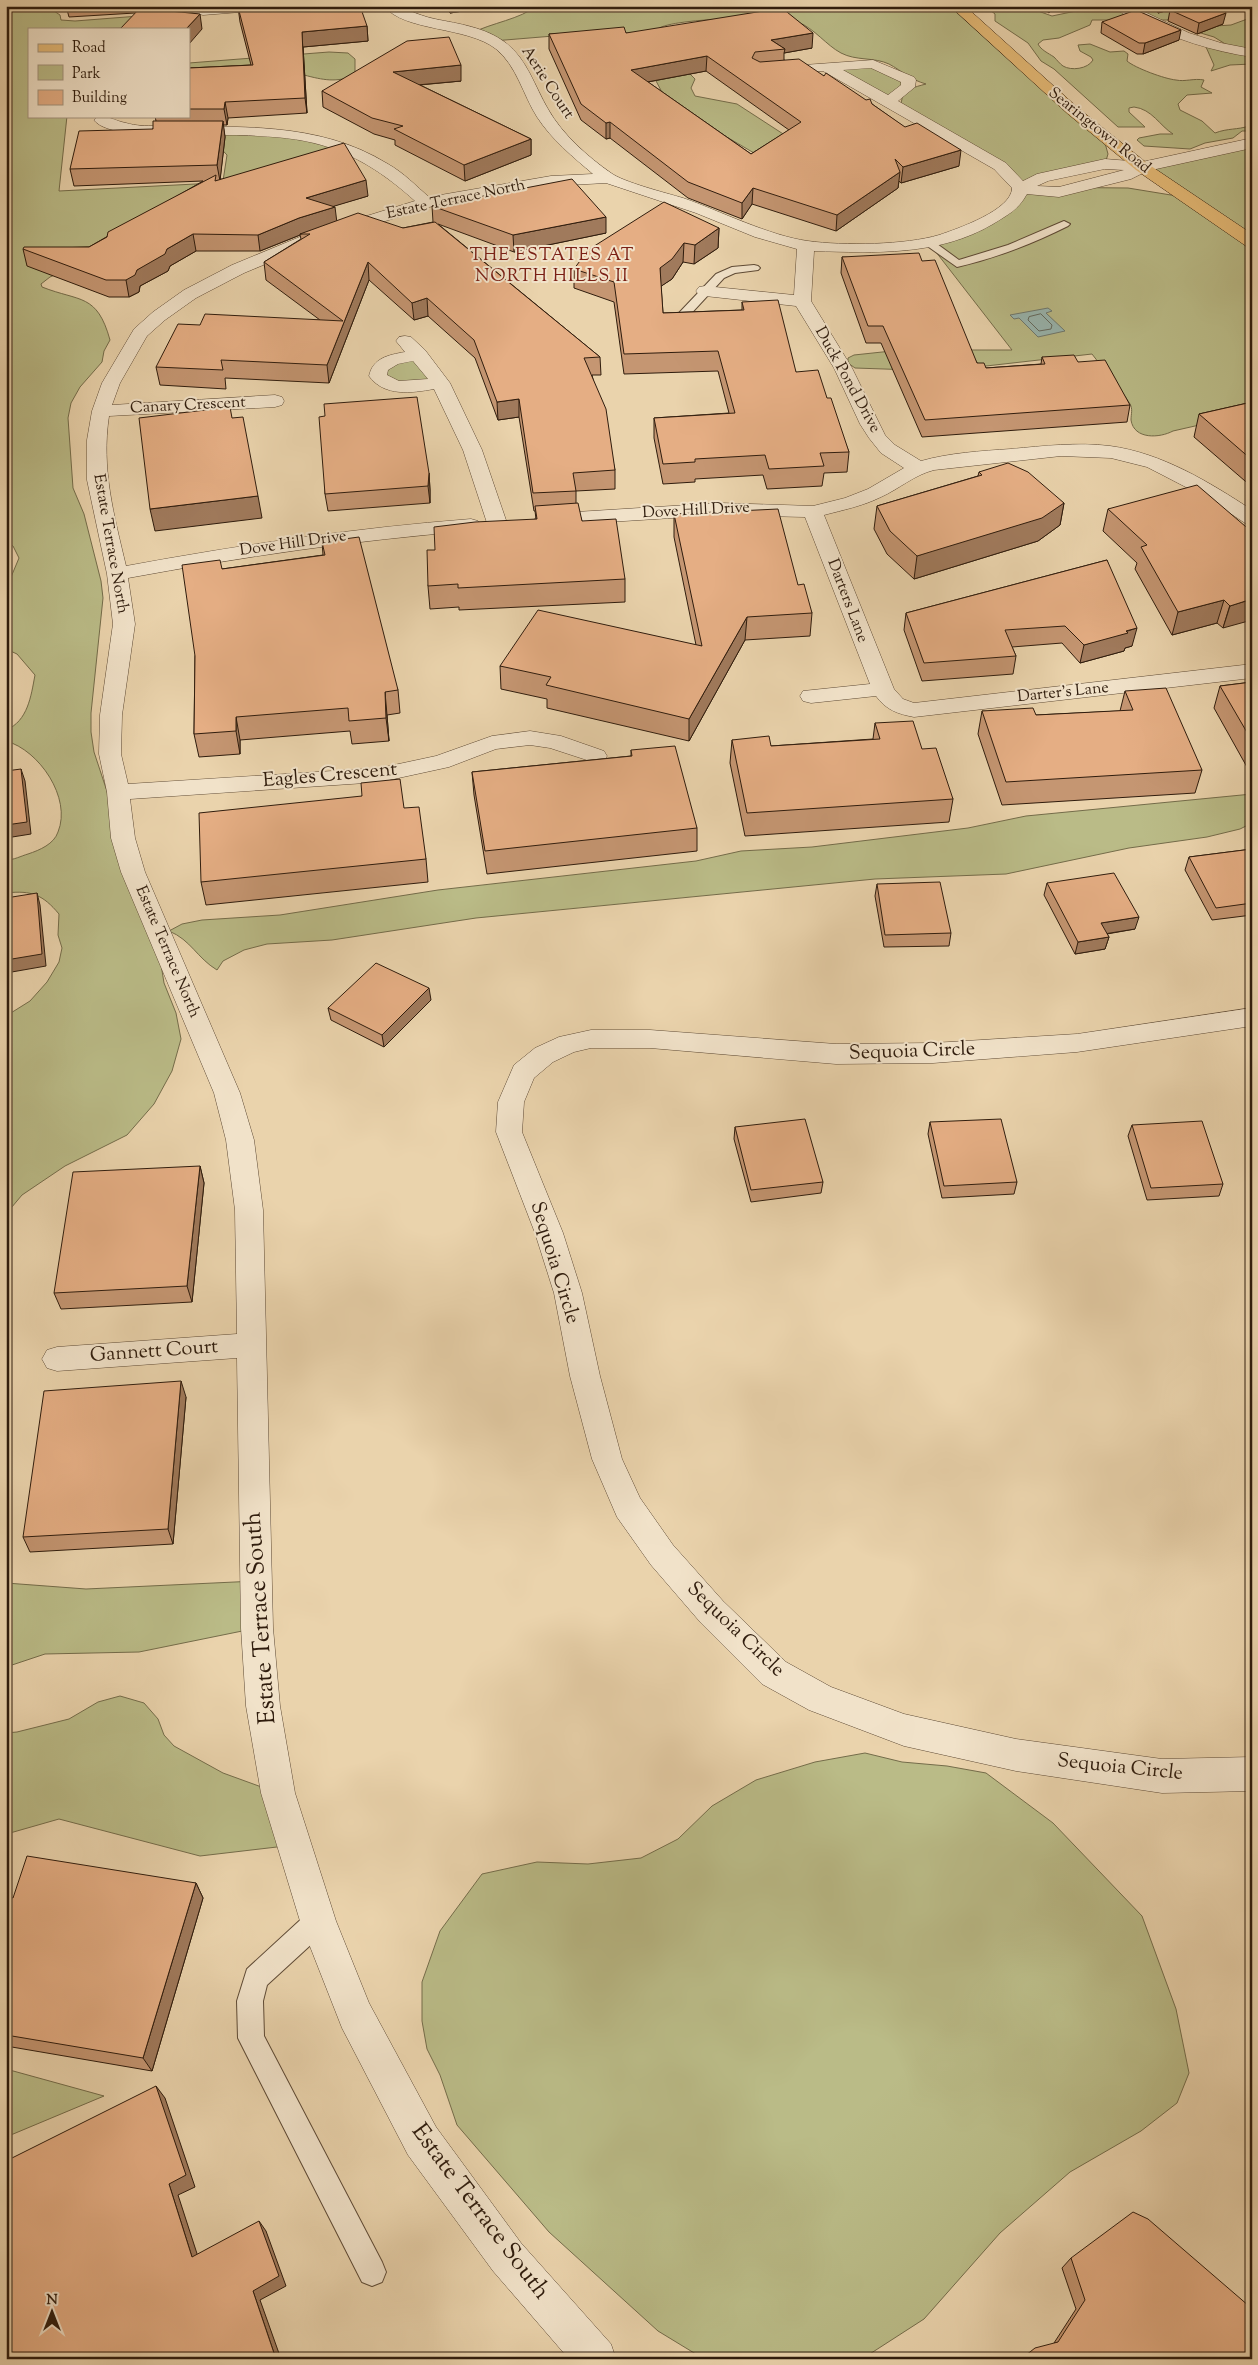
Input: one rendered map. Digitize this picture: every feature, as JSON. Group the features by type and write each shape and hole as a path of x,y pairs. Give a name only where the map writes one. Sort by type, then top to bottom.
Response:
{"main road":[{"name":"Searingtown Road","path":"956,6 1053,94 1142,166 1252,242"}],"street":[{"path":"183,6 203,11 266,6"},
{"name":"Aerie Court","path":"391,6 410,18 472,33 502,46 518,67 545,117 561,137 607,178"},
{"path":"1121,6 1182,34 1213,44 1252,53"},
{"path":"759,72 873,64 909,80 908,87 888,102"},
{"path":"826,66 1000,166 1020,188 1043,177 1105,164 1142,166 1252,143"},
{"path":"102,120 125,129 159,131 263,130 310,137 348,149 382,166 426,203"},
{"name":"Estate Terrace North","path":"202,1034 133,872 123,838 118,792 110,754 111,715 124,629 117,574 96,480 96,440 101,411 111,383 140,333 159,316 190,294 238,269 308,240 426,203 523,185 607,178 761,233 806,246 883,248 929,243 971,230 1013,205 1020,193 1020,188"},
{"path":"705,291 802,302 806,246"},
{"name":"Duck Pond Drive","path":"802,302 843,368 869,424 878,438 888,449 918,468"},
{"path":"405,341 419,354 441,383 481,472 513,522"},
{"path":"419,354 385,363 380,367 378,376 381,381 395,386 441,383"},
{"name":"Canary Crescent","path":"101,411 275,401"},
{"name":"Dove Hill Drive","path":"117,574 219,555 331,538 411,529 720,509 770,509 813,512 852,502 875,493 918,468 946,460 1061,450 1111,452 1154,463 1214,494 1252,519"},
{"name":"Darters Lane","path":"813,512 883,689"},
{"name":"Darter's Lane","path":"883,689 888,699 895,704 914,710 1252,671"},
{"path":"811,696 883,689"},
{"name":"Eagles Crescent","path":"118,792 380,775 441,762 492,744 530,738 553,741 596,756"},
{"name":"Sequoia Circle","path":"1252,1017 1228,1022 1077,1042 933,1053 836,1054 650,1039 591,1039 568,1044 544,1055 523,1072 511,1102 509,1132 549,1233 568,1293 585,1376 606,1459 628,1507 662,1556 712,1612 774,1673 821,1699 904,1730 1016,1755 1162,1776 1252,1774"},
{"name":"Estate Terrace South","path":"202,1034 227,1093 240,1140 249,1210 250,1345 257,1628 263,1706 278,1793 318,1921 355,2015 422,2141 507,2257 596,2359"},
{"name":"Gannett Court","path":"57,1359 250,1345"}],"lane":[{"path":"929,243 957,264 1012,248 1064,224"},
{"path":"683,315 720,276 732,270 754,268"},
{"path":"318,1921 256,1978 250,2001 250,2038 372,2272"}],"green space":[{"path":"6,6 54,6 54,11 60,15 61,20 75,21 139,16 123,28 28,28 28,118 67,118 59,191 215,183 223,181 227,155 209,136 263,130 337,148 50,277 41,284 42,287 77,298 93,307 105,325 110,340 104,351 102,362 80,387 71,403 68,418 73,488 84,514 101,581 103,598 91,713 91,732 94,752 158,946 164,983 176,1013 181,1039 172,1071 154,1104 127,1135 65,1166 22,1195 6,1214 6,1016 30,1001 47,982 59,962 62,948 58,935 59,914 48,902 30,893 6,893 6,860 15,859 50,843 58,832 61,819 60,805 50,777 30,754 6,741 6,730 19,721 24,714 35,675 17,654 6,649 6,589 19,558 13,546 6,542"},
{"path":"536,6 957,6 1105,143 1108,154 1105,164 1020,187 1128,188 1177,196 1142,167 1252,141 1252,413 1161,435 1148,436 1142,434 1133,427 1130,404 1092,354 942,371 855,368 848,363 848,358 854,355 901,350 1012,350 929,243 1013,205 1012,177 901,103 902,98 907,92 926,84 889,64 841,53 798,22 749,18 701,20 664,26 657,30 659,43 695,79 691,88 695,96 737,104 814,154 754,153 674,106 664,96 637,45 602,32 493,41 472,33 514,18"},
{"path":"985,6 1034,6 1038,11 1052,16 1100,6 1171,6 1175,13 1172,18 1167,20 1092,20 1090,25 1059,38 1043,40 1038,44 1066,68 1079,68 1091,63 1093,60 1091,57 1080,51 1078,45 1090,44 1110,52 1124,51 1128,54 1127,61 1136,67 1158,75 1179,80 1204,80 1201,87 1212,93 1187,95 1178,104 1180,110 1202,121 1215,133 1249,126 1249,122 1252,119 1252,131 1242,131 1233,138 1205,143 1190,149 1144,146 1137,140 1139,138 1160,134 1173,134 1151,114 1134,107 1129,108 1129,112 1145,127 1118,127 1054,69 1041,61 1028,43 995,21 995,14"},
{"path":"1252,9 1252,52 1227,45 1214,37 1184,28 1231,25 1250,18"},
{"path":"1206,47 1252,56 1252,64 1230,65 1211,71 1214,65"},
{"path":"329,52 348,53 355,59 355,75 336,80 304,75 190,81 190,63"},
{"path":"870,65 905,82 888,99 833,68"},
{"path":"417,356 436,382 390,383 381,368"},
{"path":"1252,794 1252,823 1240,829 1207,837 1129,848 1006,874 875,879 476,918 332,940 267,944 244,950 223,961 217,970 183,939 169,931 182,924 202,920 280,915 438,890 696,861 741,851 812,847 968,828 1026,816"},
{"path":"256,1581 257,1628 139,1652 45,1654 6,1667 6,1583 86,1589"},
{"path":"120,1696 144,1703 158,1719 164,1735 174,1746 223,1773 278,1793 294,1845 200,1856 59,1819 10,1833 6,1837 6,1733 69,1719 98,1702"},
{"path":"865,1753 902,1762 947,1766 986,1773 1053,1823 1142,1916 1176,2009 1189,2073 1177,2103 1141,2131 1070,2172 1000,2233 924,2319 862,2359 704,2359 658,2331 549,2232 457,2125 440,2075 427,2049 422,2021 422,1982 440,1931 482,1874 537,1862 588,1864 641,1858 678,1839 712,1806 756,1780 815,1762"},
{"path":"6,2069 104,2096 6,2137"}],"water":[{"path":"1048,308 1052,311 1046,313 1065,331 1038,337 1019,318 1014,319 1010,315"}],"building":[{"path":"360,6 367,26 302,32 305,98 225,102 224,109 190,109 190,68 253,65 238,7"},
{"path":"140,8 200,14 187,28 121,28"},
{"path":"782,8 813,33 771,40 785,49 755,52 752,58 760,62 799,59 824,76 826,73 866,100 870,99 872,104 905,127 917,123 961,150 903,167 895,159 900,172 837,215 753,188 742,203 688,182 610,122 606,123 581,104 549,34 624,27 626,33","holes":["707,56 801,122 751,154 631,70"]},
{"path":"1136,10 1181,30 1145,43 1139,43 1102,22"},
{"path":"1170,10 1225,11 1226,13 1199,23"},
{"path":"449,37 461,65 393,72 531,139 464,165 394,129 403,126 372,118 322,91 407,41"},
{"path":"153,121 223,121 217,165 70,169 79,131 153,129"},
{"path":"344,143 366,180 306,198 335,207 299,218 258,235 193,234 167,249 165,254 137,270 135,275 126,280 106,280 23,249 24,247 89,247 107,237 108,232 216,175 215,181"},
{"path":"572,179 606,217 513,235 432,206"},
{"path":"664,202 719,228 695,245 684,243 672,259 660,268 663,313 744,310 742,302 778,300 796,372 818,370 827,398 831,398 849,452 820,453 824,466 769,469 765,455 695,459 695,462 663,464 654,418 735,413 718,351 624,354 614,282 574,269 588,250"},
{"path":"358,213 403,228 435,222 600,357 584,358 606,409 615,470 573,473 576,491 533,493 519,399 497,402 474,340 427,298 412,303 368,262 327,365 221,360 223,370 156,367 178,324 200,325 205,314 343,321 264,262 310,234 300,234"},
{"path":"919,253 922,261 935,260 977,363 984,363 986,368 1045,364 1042,357 1074,355 1078,362 1105,360 1130,405 925,420 883,326 868,326 842,257"},
{"path":"417,397 429,473 428,486 325,494 319,417 325,416 324,404"},
{"path":"1252,402 1252,460 1199,414"},
{"path":"230,407 232,418 243,417 258,496 150,509 139,418"},
{"path":"1008,463 1028,472 1064,503 1042,518 917,556 890,531 877,506 982,475 979,472"},
{"path":"1197,485 1252,532 1252,599 1230,606 1224,600 1178,612 1141,547 1147,545 1108,509"},
{"path":"578,503 582,521 616,519 625,579 458,588 458,584 428,586 427,550 435,550 434,527 475,522 537,519 535,506"},
{"path":"778,509 798,585 804,584 812,613 747,617 689,719 546,685 551,677 500,666 538,610 702,646 674,514"},
{"path":"359,537 398,690 385,692 386,718 349,721 348,708 236,717 236,731 194,734 195,656 182,565 220,560 222,569 325,555 322,542"},
{"path":"1107,560 1137,628 1126,631 1128,633 1084,645 1065,626 1005,630 1016,656 924,663 906,613"},
{"path":"1252,682 1252,741 1220,686"},
{"path":"1166,688 1202,770 1006,782 982,711 1033,708 1036,715 1133,710 1125,691"},
{"path":"913,721 922,749 936,748 953,799 747,813 732,740 769,736 771,746 880,739 875,723"},
{"path":"675,746 697,828 485,851 472,772 632,756 631,750"},
{"path":"21,769 27,822 6,825 6,771"},
{"path":"400,779 404,808 419,807 426,859 201,882 199,813 362,796 361,783"},
{"path":"1252,849 1252,903 1216,908 1189,857"},
{"path":"1114,873 1139,917 1101,923 1109,937 1078,942 1047,883"},
{"path":"940,882 951,933 885,935 877,884"},
{"path":"37,893 42,954 6,960 6,898"},
{"path":"376,963 429,988 382,1035 328,1008"},
{"path":"805,1119 823,1182 751,1190 735,1127"},
{"path":"1001,1119 1017,1182 944,1186 930,1122"},
{"path":"1202,1121 1223,1184 1151,1188 1132,1125"},
{"path":"200,1166 187,1286 54,1293 73,1172"},
{"path":"181,1381 168,1529 23,1537 44,1391"},
{"path":"27,1856 196,1883 143,2058 6,2035 6,1897 13,1898"},
{"path":"156,2086 186,2175 169,2184 192,2257 259,2221 279,2276 253,2291 276,2359 6,2359 6,2161"},
{"path":"1133,2212 1148,2219 1249,2306 1252,2310 1252,2359 1021,2359 1035,2348 1058,2342 1085,2300 1071,2258"}],"district":[{"name":"THE ESTATES AT NORTH HILLS II","path":"552,266"}]}
